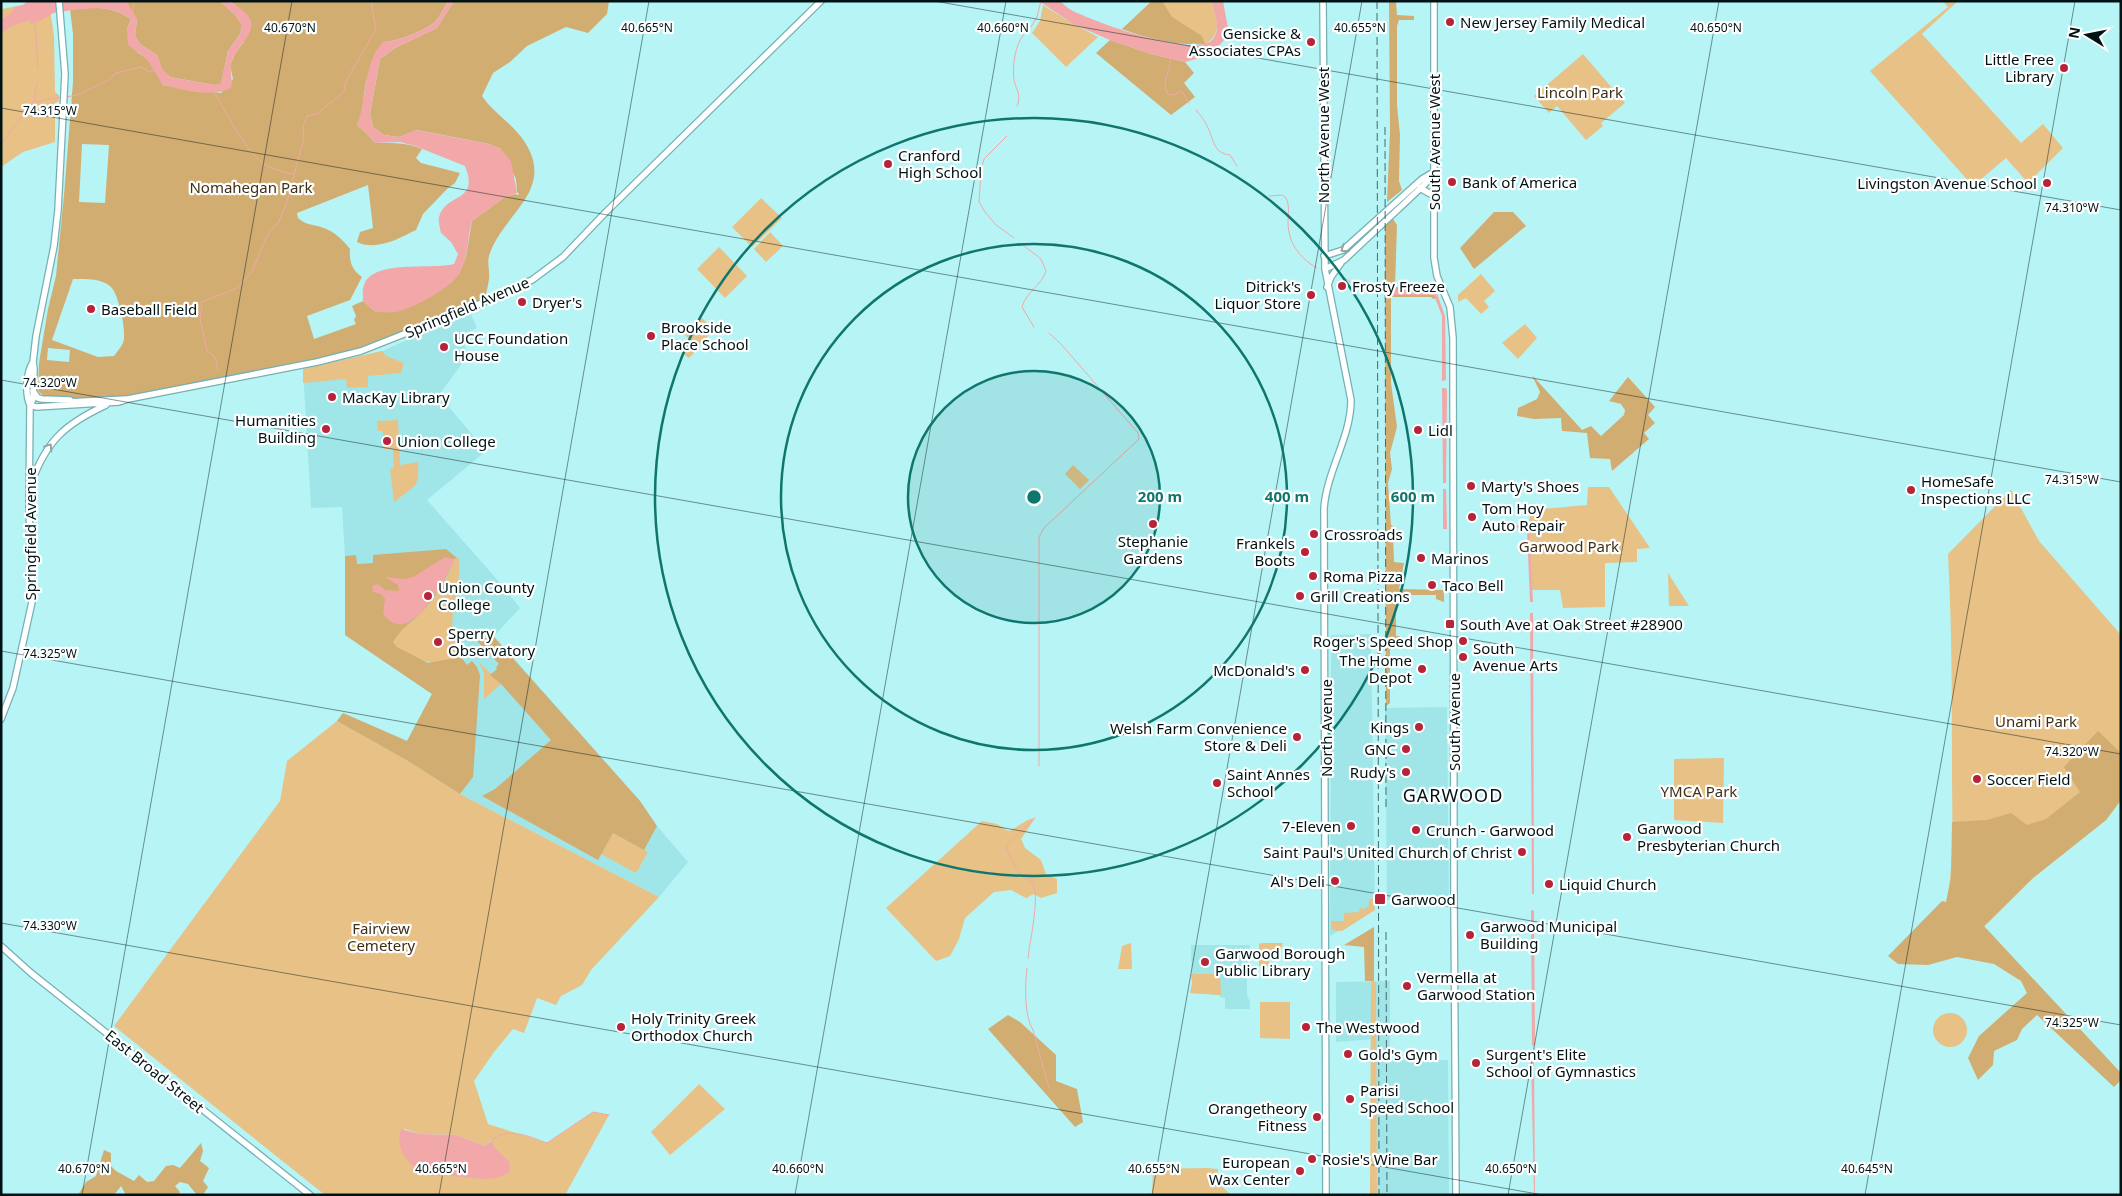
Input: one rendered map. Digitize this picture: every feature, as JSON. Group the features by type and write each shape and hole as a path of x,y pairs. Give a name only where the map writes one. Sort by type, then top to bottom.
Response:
{"main road":[{"path":"30,405 33,399 33,362 38,319 56,230 65,93 65,55 59,1"},
{"name":"Springfield Avenue","path":"30,405 36,407 110,404 317,362 361,351 475,306 532,280 563,257 605,213 821,1"},
{"name":"North Avenue West","path":"1323,1 1325,268"},
{"name":"South Avenue West","path":"1434,1 1434,258 1440,282"},
{"path":"1324,256 1344,250 1422,179 1434,172"},
{"path":"1327,288 1334,273 1344,260 1420,188 1434,172"},
{"path":"1420,188 1434,196"},
{"path":"1325,268 1344,260"},
{"name":"North Avenue","path":"1325,268 1327,288 1351,400 1349,420 1327,485 1324,508 1326,1195"},
{"name":"South Avenue","path":"1440,282 1450,307 1453,338 1456,1195"},
{"path":"30,405 27,399 29,368 33,362"},
{"path":"33,390 42,399 80,400"},
{"name":"Springfield Avenue","path":"30,405 80,400 128,399"},
{"path":"29,491 36,469 60,432 79,418 110,404"},
{"name":"Springfield Avenue","path":"1,719 13,688 32,602 29,491 30,405"},
{"name":"East Broad Street","path":"1,946 32,973 310,1195"}],"shaded area":[{"path":"28,1 127,2 137,19 135,36 141,45 157,55 162,69 170,77 214,85 221,83 228,51 240,34 242,25 235,15 220,1 229,2 241,9 249,17 251,24 247,38 233,58 231,88 207,93 163,85 146,58 128,45 127,29 131,19 116,11 91,8 57,12 34,23 30,24 31,20 11,26 1,34 1,20 12,12 14,7 23,5"},
{"path":"448,1 454,1 437,28 395,48 380,59 370,114 373,127 384,135 399,137 416,130 489,144 501,149 511,161 517,193 505,197 472,221 466,255 462,268 455,280 431,297 403,310 376,312 363,301 363,287 370,277 390,269 454,264 458,254 451,242 441,233 439,217 448,204 465,192 468,186 468,178 465,166 400,142 375,143 357,125 363,104 368,71 376,51 383,42 403,38 431,25 437,20"},
{"path":"1039,1 1059,1 1083,15 1142,36 1183,45 1200,45 1211,41 1216,32 1217,22 1211,1 1223,1 1228,28 1226,38 1210,55 1185,62 1151,54 1110,40 1073,24"},
{"path":"1394,290 1436,291 1445,316 1446,380 1442,381 1442,316 1434,295 1394,295"},
{"name":"Union County College","path":"470,312 477,328 460,336 468,353 439,395 486,451 427,500 520,608 494,636 640,801 657,826 688,862 659,897 460,794 408,761 337,721 343,713 407,741 432,694 345,635 345,556 342,507 311,508 303,369 382,351"},
{"path":"1442,388 1446,388 1447,391 1446,483 1443,483"},
{"path":"1443,489 1446,489 1447,529 1443,529"},
{"path":"1509,525 1529,525 1533,602 1530,602 1527,529 1510,528"},
{"path":"445,557 454,559 453,563 434,597 424,609 404,624 393,623 383,614 385,599 381,594 373,592 372,586 378,584 385,590 399,591 398,585 385,577 404,579 413,577"},
{"path":"1530,613 1533,613 1534,894 1532,894"},
{"path":"1371,634 1375,910 1330,936 1331,635"},
{"path":"1447,707 1449,899 1387,900 1385,708"},
{"path":"1531,910 1534,911 1535,1045 1532,1046"},
{"path":"1191,945 1250,945 1247,969 1247,995 1250,1009 1225,1009 1225,998 1220,997 1220,995 1190,993 1192,984"},
{"path":"1390,981 1390,1060 1448,1060 1449,1195 1377,1195 1375,1039 1336,1042 1336,982"},
{"path":"1531,1057 1534,1057 1535,1195 1534,1195"},
{"path":"401,1129 420,1134 457,1135 485,1146 492,1140 493,1146 509,1161 510,1172 490,1179 426,1174 412,1165 402,1152 399,1137"}],"green space":[{"path":"28,1 49,3 54,36 55,92 59,95 59,101 55,103 55,142 23,152 1,167 1,14 2,9 23,5"},
{"path":"107,1 220,1 235,15 242,25 240,34 228,51 221,84 214,85 170,77 162,70 157,55 141,45 135,36 137,19"},
{"name":"Nomahegan Park","path":"230,1 448,1 437,20 431,25 403,38 383,42 366,81 361,117 357,125 375,143 399,143 422,149 416,158 421,163 460,173 455,183 423,214 416,230 379,245 357,242 360,232 373,228 368,185 297,213 298,218 304,222 326,229 341,239 350,249 351,262 356,272 362,277 350,300 307,316 314,339 356,324 354,320 356,316 352,306 363,301 376,312 459,274 466,257 472,221 505,197 519,194 517,192 516,179 501,149 489,144 417,130 399,137 384,135 373,127 370,114 380,59 395,48 437,28 454,1 609,1 607,14 588,33 566,27 527,46 510,62 493,73 482,96 526,144 533,161 534,176 530,190 523,203 495,241 489,256 489,279 484,302 361,351 128,399 80,401 44,396 38,391 39,363 48,309 56,276 64,195 73,82 73,34 70,10 102,8 117,12 131,19 127,29 137,52 152,65 163,85 221,93 233,79 230,65 236,52 244,42 245,13","holes":["82,144 109,145 105,203 79,202","73,279 103,282 111,287 117,298 124,331 123,343 114,356 98,357 52,340","48,348 70,350 69,362 47,360"]},
{"path":"1152,1 1211,1 1217,25 1211,40 1205,44 1122,29"},
{"path":"1152,1 1162,1 1172,17 1202,36 1205,44 1163,41 1122,29"},
{"path":"1389,1 1396,1 1397,15 1414,16 1414,20 1399,20 1397,26 1397,105 1400,135 1399,181 1402,190 1387,202 1390,131"},
{"path":"1943,1 1958,1 1922,34 2021,143 2043,124 2063,148 2028,183 2006,158 1973,186 1870,71 1948,7"},
{"path":"1043,5 1098,37 1066,67 1032,33 1040,21"},
{"path":"1110,40 1151,54 1185,62 1194,73 1184,83 1195,97 1171,115 1096,53"},
{"name":"Lincoln Park","path":"1583,54 1625,103 1601,123 1603,126 1586,140 1557,106 1549,113 1534,96"},
{"path":"761,198 782,218 752,247 732,227"},
{"path":"1494,212 1513,212 1526,226 1474,269 1460,248"},
{"path":"1391,216 1397,225 1395,287 1434,289 1438,298 1391,297 1391,383 1397,427 1390,453 1392,469 1388,483 1391,525 1401,533 1393,535 1394,562 1404,563 1399,589 1444,590 1444,602 1436,599 1436,595 1401,595 1396,600 1396,636 1400,636 1399,640 1390,650 1390,703 1386,706 1385,220"},
{"path":"770,232 783,246 766,262 754,249"},
{"path":"719,247 747,276 725,298 697,269"},
{"path":"1481,274 1495,291 1484,301 1489,307 1481,314 1466,298 1458,302 1458,295"},
{"path":"702,318 714,330 697,347 685,335"},
{"path":"1525,324 1537,338 1518,359 1502,343"},
{"path":"676,339 690,344 694,353 689,358 674,347"},
{"path":"382,351 386,356 404,363 401,373 368,376 368,387 347,388 346,379 303,383 303,369"},
{"path":"1532,375 1582,430 1591,426 1601,436 1624,415 1625,410 1621,404 1609,401 1628,377 1655,407 1648,415 1655,423 1644,433 1649,439 1612,471 1610,459 1590,458 1587,433 1562,431 1561,418 1534,419 1517,416 1518,408 1537,399 1540,392"},
{"path":"398,420 400,465 418,462 418,477 414,486 394,502 390,469 394,468 393,449 384,449 383,431 378,431 377,421"},
{"path":"1073,465 1089,480 1080,489 1065,474"},
{"name":"Garwood Park","path":"1588,487 1609,487 1650,548 1637,549 1637,562 1605,563 1605,607 1563,608 1560,590 1532,590 1528,526 1531,510 1587,505"},
{"name":"Unami Park","path":"2011,490 2039,541 2121,635 2121,800 2106,820 2033,878 1974,937 1946,903 1952,856 1951,666 1948,554"},
{"path":"446,549 457,558 454,559 445,580 427,607 403,629 393,642 397,647 428,663 461,657 467,665 472,661 477,667 480,675 473,777 460,794 408,761 337,721 343,713 407,741 432,694 345,635 345,556 356,555 357,564 373,563 373,555"},
{"path":"458,557 459,568 453,627 455,637 461,647 456,652 461,657 453,661 444,662 425,661 415,658 393,642 403,629 432,601 445,580 454,559"},
{"path":"1668,573 1689,606 1669,606"},
{"path":"493,636 640,801 657,826 644,850 613,833 598,860 482,796 495,789 551,740 501,684 490,675 497,669 496,667 499,664 477,641"},
{"path":"479,662 501,684 484,699 484,673"},
{"name":"Fairview Cemetery","path":"337,721 408,761 460,794 659,897 591,970 582,985 561,996 556,1005 537,998 524,1033 513,1029 474,1081 488,1124 547,1143 593,1112 609,1115 565,1195 325,1195 114,1026 280,801 287,761","holes":["405,1129 420,1134 457,1135 485,1146 491,1140 492,1146 509,1161 449,1175 433,1176 400,1134 400,1131"]},
{"path":"2098,731 2121,753 2121,800 2106,820 2033,878 1984,926 2121,1073 2121,1080 2114,1087 2037,1015 2022,1029 2017,1040 1994,1051 1993,1065 1978,1080 1968,1058 1979,1036 2027,993 2021,981 1994,964 1957,957 1928,965 1898,964 1888,956 1942,901 1946,902 1951,879 1952,822 1987,820 2011,813 2027,825 2046,819 2080,792 2064,767"},
{"name":"YMCA Park","path":"1724,758 1723,823 1674,820 1674,759"},
{"path":"1035,818 1021,839 1025,848 1041,860 1046,874 1057,879 1057,893 1041,898 1034,894 1026,898 1011,890 994,892 965,918 959,939 950,956 936,961 886,908 982,821 997,824 1008,831"},
{"path":"613,833 648,852 636,873 601,854"},
{"path":"1373,898 1375,910 1342,931 1332,930 1331,921 1344,921 1344,913 1359,912 1360,908 1365,909 1369,905 1369,899"},
{"path":"1374,927 1374,981 1365,981 1364,947 1344,945"},
{"path":"1131,943 1132,969 1118,969 1122,946"},
{"path":"1283,943 1280,953 1272,953 1269,957 1269,966 1259,966 1259,944"},
{"path":"1191,974 1220,974 1221,995 1190,993 1192,984"},
{"path":"1371,981 1376,982 1377,1195 1370,1195"},
{"path":"1260,1002 1290,1002 1290,1039 1260,1038"},
{"path":"1950,1013 1957,1014 1962,1018 1966,1023 1966,1037 1962,1042 1957,1046 1950,1047 1943,1046 1938,1042 1934,1037 1933,1030 1934,1023 1938,1018 1943,1014"},
{"path":"1008,1015 1020,1022 1056,1055 1056,1081 1077,1089 1083,1122 1075,1127 988,1029"},
{"path":"699,1084 725,1109 670,1155 651,1132"},
{"path":"201,1143 203,1151 200,1161 209,1168 203,1181 208,1187 203,1195 197,1195 188,1184 180,1182 175,1186 180,1192 179,1195 126,1195 121,1186 114,1195 78,1195 86,1182 96,1176 104,1150 111,1153 111,1166 116,1171 134,1181 139,1175 147,1182 154,1181 166,1166 173,1165 180,1168"},
{"path":"1153,1169 1218,1169 1218,1183 1231,1195 1152,1195"}],"waterway":[{"path":"133,13 134,1"},
{"path":"218,370 215,357 207,351 200,319 202,302 237,288 252,272 267,236 278,223 286,205 304,138 303,127 307,116 317,114 345,91 345,83 376,29 371,1"},
{"path":"1031,27 1037,17 1041,1"},
{"path":"35,22 38,69"},
{"path":"1017,106 1019,96 1014,80 1013,68 1016,50 1024,34"},
{"path":"1171,58 1165,86 1166,90 1168,94 1173,95 1182,91 1189,103"},
{"path":"66,97 77,95 109,80 116,73 141,67 149,72 156,69"},
{"path":"34,102 37,83"},
{"path":"215,93 238,133 253,154 267,166 293,174"},
{"path":"1,144 33,102 62,97"},
{"path":"1196,110 1206,123 1217,149 1224,154 1230,155 1237,166"},
{"path":"1007,136 984,159 981,170 979,202 996,225 1014,238"},
{"path":"1269,196 1282,195 1286,198 1292,243 1300,254 1317,268"},
{"path":"1023,245 1041,259 1046,271 1022,307 1034,327"},
{"path":"1340,275 1362,290 1368,291"},
{"path":"1039,766 1039,537 1044,528 1139,439 1138,433 1061,344 1049,333"},
{"path":"1028,958 1034,918 1034,886 1030,880 1021,876 1006,849 1007,845 1035,818"},
{"path":"1027,968 1028,1017 1049,1088"},
{"path":"492,1140 498,1136 512,1133 547,1143 593,1112 609,1115"}],"railway":[{"path":"1377,1 1379,1195"},
{"path":"1385,127 1386,807"},
{"path":"1386,932 1387,1195"}],"place":[{"name":"New Jersey Family Medical","path":"1450,22"},
{"name":"Gensicke & Associates CPAs","path":"1311,42"},
{"name":"Little Free Library","path":"2064,68"},
{"name":"Cranford High School","path":"888,164"},
{"name":"Bank of America","path":"1452,182"},
{"name":"Livingston Avenue School","path":"2047,183"},
{"name":"Frosty Freeze","path":"1342,286"},
{"name":"Ditrick's Liquor Store","path":"1311,295"},
{"name":"Dryer's","path":"522,302"},
{"name":"Baseball Field","path":"91,309"},
{"name":"Brookside Place School","path":"651,336"},
{"name":"UCC Foundation House","path":"444,347"},
{"name":"MacKay Library","path":"332,397"},
{"name":"Humanities Building","path":"326,429"},
{"name":"Lidl","path":"1418,430"},
{"name":"Union College","path":"387,441"},
{"name":"Marty's Shoes","path":"1471,486"},
{"name":"HomeSafe Inspections LLC","path":"1911,490"},
{"name":"Tom Hoy Auto Repair","path":"1472,517"},
{"name":"Stephanie Gardens","path":"1153,524"},
{"name":"Crossroads","path":"1314,534"},
{"name":"Frankels Boots","path":"1305,552"},
{"name":"Marinos","path":"1421,558"},
{"name":"Roma Pizza","path":"1313,576"},
{"name":"Taco Bell","path":"1432,585"},
{"name":"Union County College","path":"428,596"},
{"name":"Grill Creations","path":"1300,596"},
{"name":"South Ave at Oak Street #28900","path":"1450,624"},
{"name":"Roger's Speed Shop","path":"1463,641"},
{"name":"Sperry Observatory","path":"438,642"},
{"name":"South Avenue Arts","path":"1463,657"},
{"name":"The Home Depot","path":"1422,669"},
{"name":"McDonald's","path":"1305,670"},
{"name":"Kings","path":"1419,727"},
{"name":"Welsh Farm Convenience Store & Deli","path":"1297,737"},
{"name":"GNC","path":"1406,749"},
{"name":"Rudy's","path":"1406,772"},
{"name":"Soccer Field","path":"1977,779"},
{"name":"Saint Annes School","path":"1217,783"},
{"name":"7-Eleven","path":"1351,826"},
{"name":"Crunch - Garwood","path":"1416,830"},
{"name":"Garwood Presbyterian Church","path":"1627,837"},
{"name":"Saint Paul's United Church of Christ","path":"1522,852"},
{"name":"Al's Deli","path":"1335,881"},
{"name":"Liquid Church","path":"1549,884"},
{"name":"Garwood","path":"1380,899"},
{"name":"Garwood Municipal Building","path":"1470,935"},
{"name":"Garwood Borough Public Library","path":"1205,962"},
{"name":"Vermella at Garwood Station","path":"1407,986"},
{"name":"Holy Trinity Greek Orthodox Church","path":"621,1027"},
{"name":"The Westwood","path":"1306,1027"},
{"name":"Gold's Gym","path":"1348,1054"},
{"name":"Surgent's Elite School of Gymnastics","path":"1476,1063"},
{"name":"Parisi Speed School","path":"1350,1099"},
{"name":"Orangetheory Fitness","path":"1317,1117"},
{"name":"Rosie's Wine Bar","path":"1312,1159"},
{"name":"European Wax Center","path":"1300,1171"}],"district":[{"name":"GARWOOD","path":"1453,795"}]}
